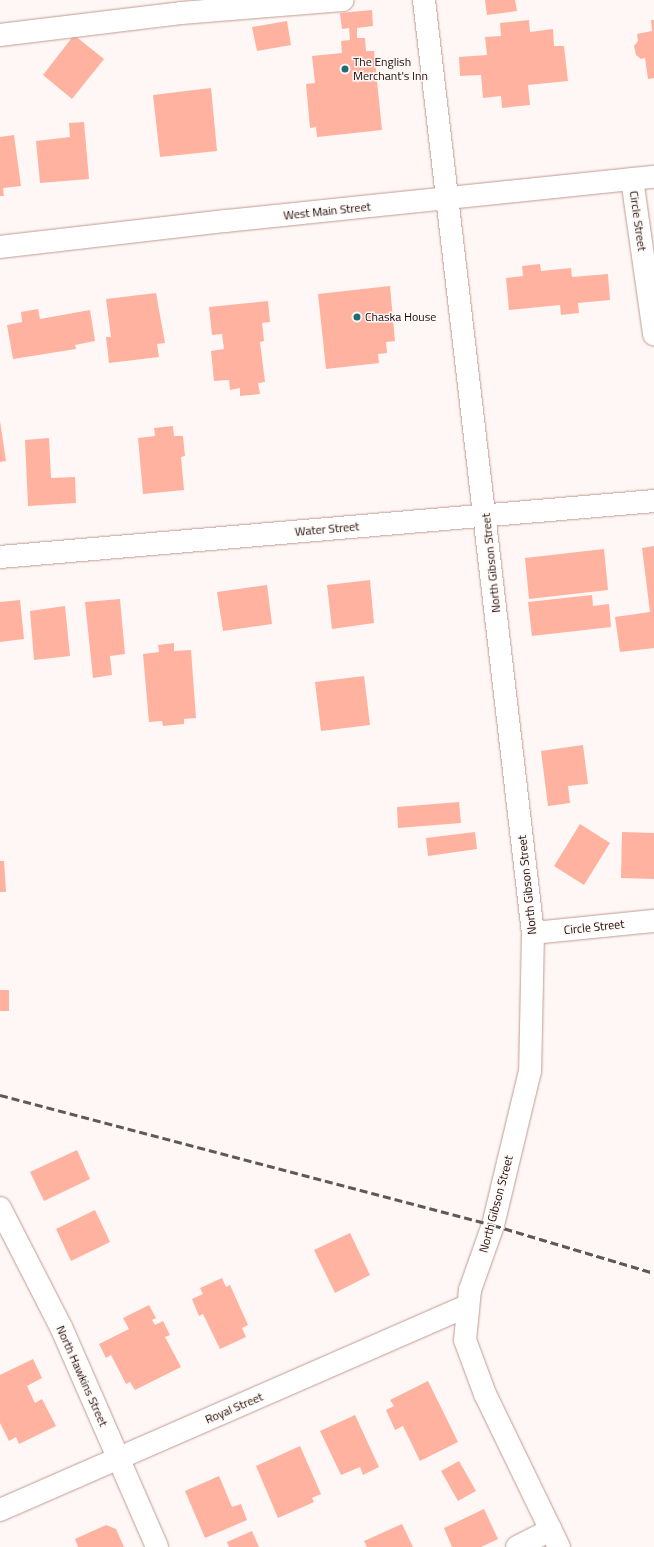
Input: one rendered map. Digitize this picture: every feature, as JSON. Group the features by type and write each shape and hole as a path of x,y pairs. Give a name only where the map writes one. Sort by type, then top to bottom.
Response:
{"street":[{"path":"0,36 181,13 342,0"},
{"name":"North Gibson Street","path":"424,0 486,515 533,933 530,1071 493,1225 470,1290 467,1306 466,1340 485,1394 555,1539"},
{"name":"West Main Street","path":"0,247 448,197 654,177"},
{"name":"Circle Street","path":"632,178 654,334"},
{"name":"Water Street","path":"0,557 654,501"},
{"name":"Circle Street","path":"533,933 654,921"},
{"name":"North Hawkins Street","path":"0,1208 61,1327 156,1547"},
{"name":"Royal Street","path":"0,1510 467,1306"},
{"path":"516,1547 555,1539"}],"building":[{"path":"485,0 515,0 517,11 487,15"},
{"name":"The English Merchant's Inn","path":"372,10 373,26 357,28 357,38 365,38 366,51 374,51 382,130 317,137 316,127 310,128 306,84 315,83 312,56 342,53 341,41 350,40 349,28 342,29 340,13"},
{"path":"529,20 530,32 553,29 554,46 564,46 568,81 528,85 530,105 502,108 501,96 483,98 481,75 460,76 459,57 487,55 485,37 501,36 500,23"},
{"path":"651,20 654,20 654,78 648,79 645,58 641,59 636,55 634,46 638,41 637,34 652,31"},
{"path":"287,21 291,45 257,51 252,27"},
{"path":"74,35 104,59 72,99 43,75"},
{"path":"211,88 217,151 160,157 153,95"},
{"path":"84,122 89,179 40,183 36,141 70,137 69,123"},
{"path":"14,135 21,186 3,188 4,196 0,196 0,137"},
{"path":"540,264 541,271 571,268 572,277 608,274 610,300 578,303 579,313 561,315 560,305 509,310 506,278 523,276 522,266"},
{"name":"Chaska House","path":"390,286 395,341 386,342 387,353 378,354 379,363 326,369 318,294"},
{"path":"156,293 165,343 157,344 159,357 109,363 106,337 111,337 106,299"},
{"path":"268,301 270,322 262,323 264,341 260,342 265,382 258,383 260,394 240,396 240,388 230,390 229,380 214,381 211,351 224,349 222,334 212,335 209,307"},
{"path":"38,309 40,319 90,310 95,341 75,345 76,349 13,359 7,325 22,322 21,312"},
{"path":"0,421 6,461 0,462"},
{"path":"173,426 174,436 183,436 185,456 181,457 184,490 143,494 138,438 155,436 154,428"},
{"path":"49,438 51,478 75,477 76,503 28,506 25,440"},
{"path":"654,546 654,648 620,652 615,617 650,612 642,548"},
{"path":"604,549 608,590 529,599 525,558"},
{"path":"370,580 374,623 332,629 327,585"},
{"path":"267,585 272,624 223,631 217,592"},
{"path":"592,595 593,606 609,604 611,627 532,636 528,602"},
{"path":"120,599 125,654 110,656 112,675 93,678 85,602"},
{"path":"20,600 24,639 0,642 0,602"},
{"path":"65,606 70,656 34,660 30,611"},
{"path":"174,643 174,651 191,650 196,718 184,719 184,724 163,726 162,721 149,722 143,654 159,652 158,645"},
{"path":"364,676 370,725 321,731 315,682"},
{"path":"583,745 588,784 568,786 570,803 548,806 541,751"},
{"path":"459,802 461,823 398,828 397,807"},
{"path":"580,824 610,843 584,885 554,866"},
{"path":"475,832 477,849 428,856 426,838"},
{"path":"622,832 654,833 654,879 621,878"},
{"path":"0,861 4,861 6,892 0,892"},
{"path":"0,990 9,990 9,1011 0,1011"},
{"path":"77,1150 90,1179 44,1201 30,1172"},
{"path":"95,1210 110,1242 71,1261 56,1229"},
{"path":"350,1233 370,1275 335,1293 314,1250"},
{"path":"222,1278 226,1287 230,1285 248,1325 242,1328 246,1337 220,1349 203,1314 199,1316 192,1299 203,1294 200,1288"},
{"path":"149,1305 156,1318 152,1320 155,1325 163,1321 170,1335 165,1337 181,1367 135,1390 130,1382 126,1384 111,1355 106,1358 99,1344 129,1329 123,1318"},
{"path":"33,1359 42,1378 27,1386 35,1403 42,1399 56,1426 19,1444 16,1437 9,1441 0,1423 0,1375"},
{"path":"428,1381 458,1442 420,1461 403,1426 395,1430 386,1410 394,1406 390,1400"},
{"path":"355,1415 379,1467 363,1475 360,1467 341,1475 320,1431"},
{"path":"300,1446 321,1494 312,1498 314,1502 278,1518 256,1466"},
{"path":"459,1461 476,1491 458,1501 441,1471"},
{"path":"219,1476 232,1507 241,1504 247,1520 205,1538 185,1491"},
{"path":"484,1509 498,1539 481,1547 452,1547 444,1528"},
{"path":"402,1524 413,1547 367,1547 364,1541"},
{"path":"106,1525 116,1529 124,1547 78,1547 75,1539"},
{"path":"252,1531 259,1547 229,1547 227,1542"}],"railway":[{"path":"0,1095 493,1225 654,1273"}],"place":[{"name":"The English Merchant's Inn","path":"345,69"},
{"name":"Chaska House","path":"357,317"}]}
